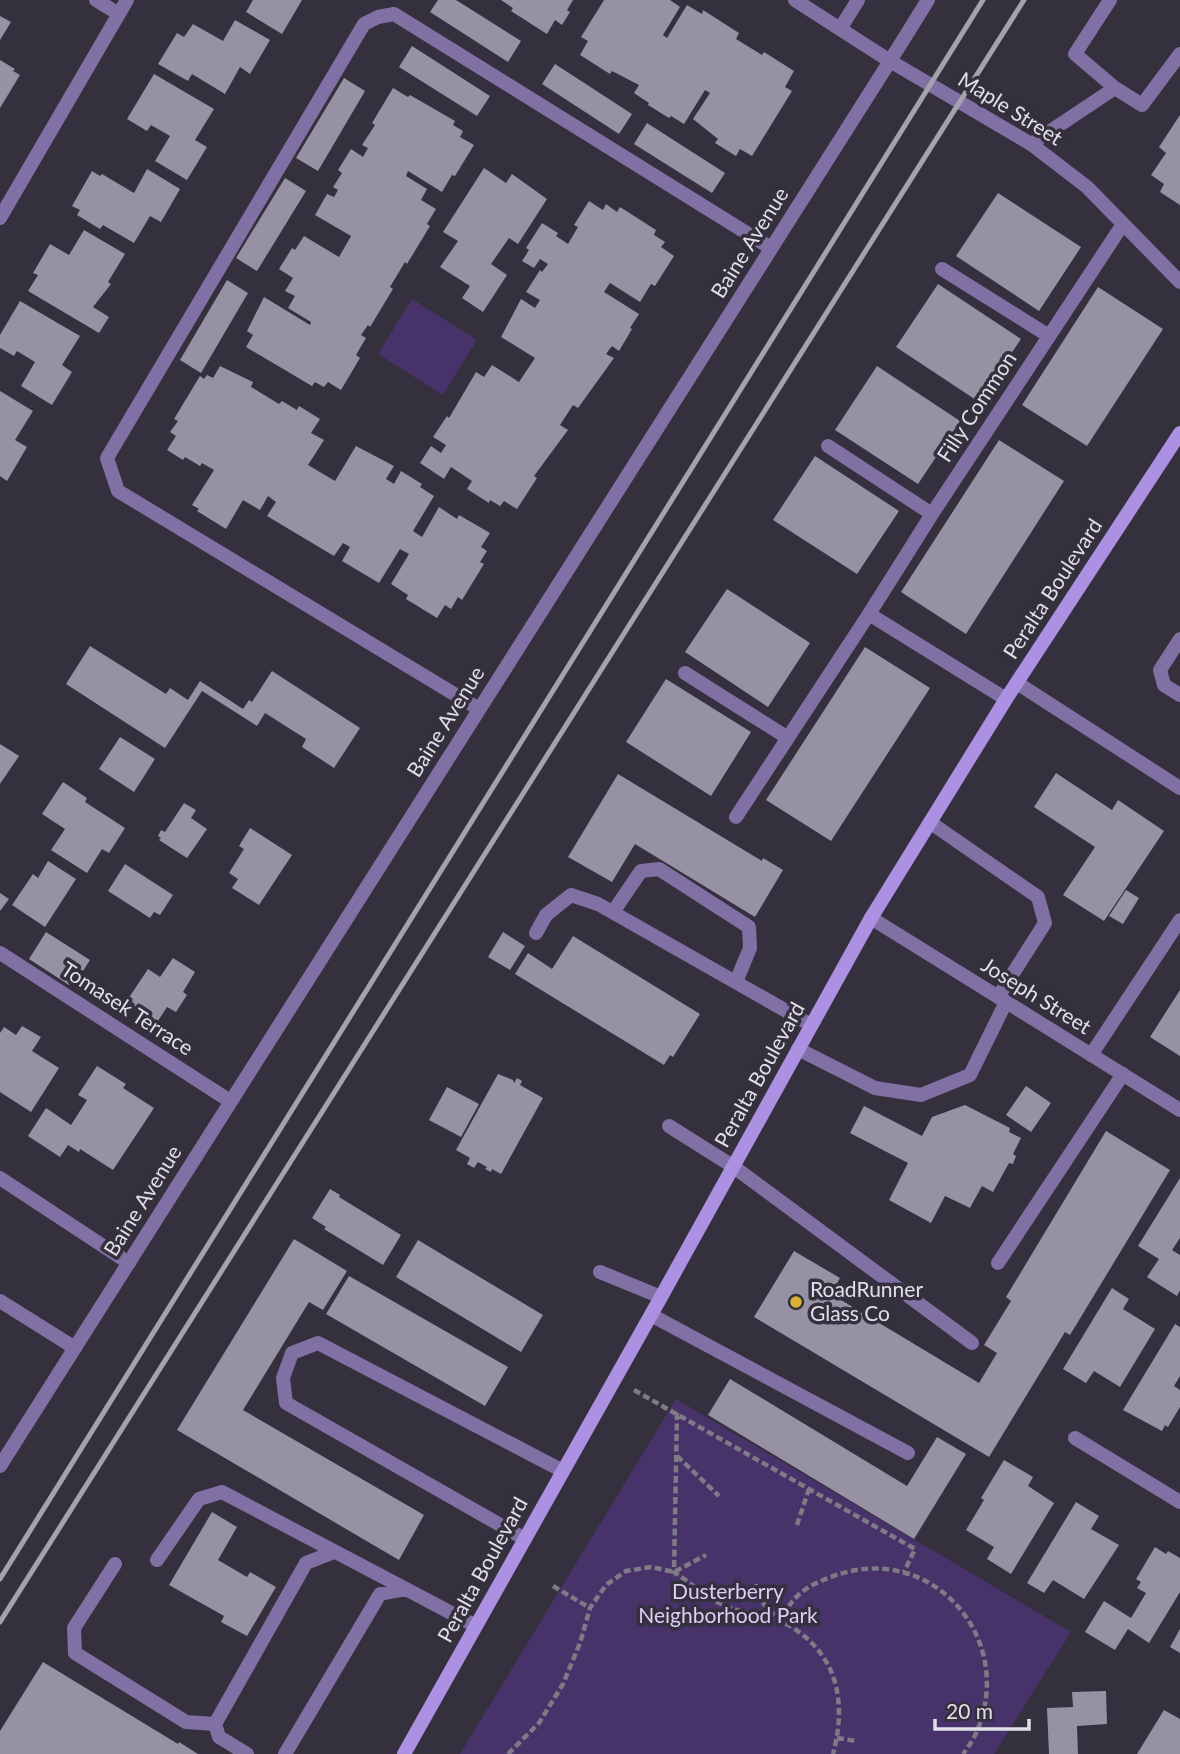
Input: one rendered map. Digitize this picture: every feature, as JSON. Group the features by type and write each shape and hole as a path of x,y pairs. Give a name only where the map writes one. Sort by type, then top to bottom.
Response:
{"main road":[{"name":"Peralta Boulevard","path":"404,1754 871,918 1006,699 1180,433"}],"street":[{"path":"96,0 118,13"},
{"path":"0,218 127,0"},
{"name":"Maple Street","path":"794,0 890,61 1031,144 1087,187 1180,282"},
{"path":"840,29 858,0"},
{"name":"Baine Avenue","path":"0,1466 928,0"},
{"path":"1110,0 1075,54 1115,88 1142,105 1180,54"},
{"path":"479,709 118,491 107,458 364,24 394,13 771,248"},
{"path":"1031,144 1115,88"},
{"name":"Filly Common","path":"736,817 1123,224"},
{"path":"942,269 1049,336"},
{"path":"828,446 932,514"},
{"path":"869,614 1006,699"},
{"path":"1180,639 1160,670 1164,685 1180,695"},
{"path":"685,673 788,738"},
{"path":"1017,683 1180,788"},
{"path":"798,1049 875,1088 921,1095 970,1075 1002,1000 1045,923 1038,897 930,823"},
{"path":"613,912 641,871 659,869 749,927 750,948 736,982"},
{"path":"536,933 546,915 571,895 598,904 811,1025"},
{"name":"Joseph Street","path":"871,918 1180,1110"},
{"path":"1091,1055 1180,920"},
{"name":"Tomasek Terrace","path":"0,953 230,1101"},
{"path":"999,1263 1123,1074"},
{"path":"668,1126 734,1167 972,1343"},
{"path":"0,1178 129,1263"},
{"path":"600,1272 661,1297"},
{"path":"0,1301 75,1348"},
{"path":"651,1315 908,1453"},
{"path":"525,1539 286,1403 283,1378 292,1353 318,1343 563,1471"},
{"path":"1075,1438 1180,1502"},
{"path":"158,1560 199,1499 222,1492 476,1626"},
{"path":"247,1754 219,1737 215,1724 306,1563 334,1552"},
{"path":"115,1564 74,1628 75,1653 186,1722 215,1724"},
{"path":"285,1754 380,1594 406,1589"}],"path":[{"path":"614,1380 915,1549 904,1572"},
{"path":"674,1572 677,1413"},
{"path":"676,1455 719,1496"},
{"path":"797,1525 808,1489"},
{"path":"674,1572 706,1555"},
{"path":"508,1754 539,1723 563,1684 580,1643 590,1608 607,1585 626,1571 651,1567 674,1572 723,1605 780,1621"},
{"path":"780,1621 791,1599 819,1581 845,1571 876,1567 904,1572 929,1581 966,1614 985,1665 987,1689 977,1732 963,1754"},
{"path":"756,1584 757,1597 780,1621 823,1654 836,1682 840,1706 838,1738 833,1754"},
{"path":"553,1586 590,1608"},
{"path":"838,1738 856,1741"}],"green space":[{"path":"412,299 477,340 443,395 378,354"},
{"name":"Dusterberry Neighborhood Park","path":"676,1399 1071,1632 994,1754 460,1754"}],"building":[{"path":"253,0 302,0 282,34 246,12"},
{"path":"438,0 456,0 521,41 508,62 430,12"},
{"path":"501,0 573,0 562,25 555,20 547,34 511,11 513,8"},
{"path":"604,0 670,0 680,7 663,35 667,38 687,5 702,14 703,10 739,33 736,39 762,55 764,52 794,71 785,87 792,91 752,156 740,149 736,156 715,143 718,139 693,119 710,93 705,90 684,124 648,105 649,103 634,93 639,85 612,71 610,74 580,55 588,41 581,37"},
{"path":"0,16 11,22 0,40"},
{"path":"235,20 270,40 250,74 240,67 225,94 192,74 188,81 158,64 177,33 184,37 193,24 223,41"},
{"path":"412,46 490,96 477,116 399,67"},
{"path":"0,60 20,75 0,108"},
{"path":"555,64 632,114 619,134 542,84"},
{"path":"154,74 214,109 195,140 207,147 187,180 155,161 170,136 151,125 147,131 127,119"},
{"path":"344,78 365,91 318,171 296,158"},
{"path":"393,88 455,121 453,125 463,131 460,137 474,145 442,192 408,171 406,176 427,189 421,200 436,209 427,224 430,226 390,287 393,289 370,327 368,325 361,335 366,338 356,355 360,358 341,390 328,382 324,387 315,382 312,386 246,347 253,335 247,331 264,297 310,325 311,322 288,308 295,296 285,291 293,278 279,269 292,248 295,250 304,236 339,257 351,236 315,215 327,194 334,197 338,190 333,187 342,173 338,170 351,149 363,157 368,148 362,145"},
{"path":"1180,115 1180,205 1160,192 1164,184 1151,175 1166,153 1159,147"},
{"path":"647,123 725,173 712,193 634,144"},
{"path":"484,168 506,183 512,174 547,199 518,244 509,238 491,264 507,275 483,312 462,298 470,286 440,267 458,241 443,232"},
{"path":"147,169 180,189 161,222 150,216 134,243 103,225 100,229 77,215 80,210 72,206 92,171 134,193"},
{"path":"285,178 306,191 257,271 236,258"},
{"path":"998,193 1081,247 1039,311 956,256"},
{"path":"589,201 603,210 606,204 617,212 620,207 656,230 654,235 665,242 661,247 674,256 655,286 651,284 640,302 610,283 604,292 639,314 630,328 632,329 619,351 612,346 606,354 614,358 578,408 573,405 560,425 568,430 534,476 537,478 517,509 504,501 500,506 490,500 489,503 467,489 472,481 451,467 444,479 420,463 431,446 441,453 446,445 433,437 447,416 449,418 476,372 484,377 492,365 519,382 535,358 501,337 521,299 535,308 540,300 526,292 540,270 542,272 548,264 540,259 534,268 522,261 529,250 526,248 542,223 558,233 556,236 568,244 578,227 574,225"},
{"path":"84,230 125,254 108,282 111,284 93,307 109,317 99,333 28,291 38,275 33,273 50,244 69,255"},
{"path":"227,280 248,293 201,373 180,360"},
{"path":"938,284 1021,339 979,402 896,347"},
{"path":"1098,287 1163,329 1087,446 1022,405"},
{"path":"20,301 80,336 62,365 72,372 52,405 21,386 35,362 17,351 14,356 0,348 0,335"},
{"path":"220,366 253,382 251,387 279,404 282,401 297,410 299,406 320,419 311,433 324,440 308,465 335,481 356,446 394,466 386,479 394,484 401,471 422,484 420,487 434,496 413,531 422,537 439,507 457,519 459,515 490,533 481,547 487,551 480,562 484,564 462,600 458,597 451,609 445,605 437,618 406,599 408,595 391,584 409,554 400,549 379,583 342,561 350,547 343,543 334,556 267,516 276,502 268,496 260,510 243,500 226,529 197,511 199,509 192,505 214,470 185,457 183,460 167,450 176,436 170,432 178,421 174,419 200,376 204,379 207,375 213,378"},
{"path":"877,366 960,421 918,484 835,430"},
{"path":"0,391 33,411 15,440 27,447 7,481 0,476"},
{"path":"999,440 1064,481 966,634 901,592"},
{"path":"815,456 899,511 857,574 773,520"},
{"path":"727,589 810,643 768,707 685,652"},
{"path":"90,646 166,694 170,688 188,700 200,681 243,709 249,700 252,702 272,671 360,728 334,768 302,747 306,739 265,713 257,726 202,691 165,748 66,684"},
{"path":"865,647 930,688 831,841 766,800"},
{"path":"666,679 751,732 711,796 626,742"},
{"path":"120,737 155,759 134,792 99,769"},
{"path":"0,744 19,756 0,784"},
{"path":"1056,773 1112,810 1118,800 1164,831 1104,921 1063,895 1095,847 1034,807"},
{"path":"618,774 762,861 763,858 783,870 755,917 635,844 612,882 568,857"},
{"path":"63,782 87,798 85,802 125,828 109,853 102,849 87,873 51,850 65,829 42,814"},
{"path":"184,803 196,810 191,818 207,829 187,858 159,840 161,838 158,836 161,830 165,832"},
{"path":"250,828 292,855 259,905 232,888 238,879 229,873 244,849 239,846"},
{"path":"48,861 76,879 45,927 12,905 33,874 38,878"},
{"path":"125,864 173,895 160,915 154,912 150,918 108,891"},
{"path":"1126,890 1139,898 1123,924 1109,916"},
{"path":"0,893 9,899 0,911"},
{"path":"46,932 90,960 69,985 29,959"},
{"path":"503,932 525,946 510,970 488,957"},
{"path":"573,936 700,1014 673,1057 670,1055 664,1065 515,974 528,953 552,969"},
{"path":"173,958 195,972 183,992 187,995 176,1012 167,1007 156,1024 132,1008 135,1004 128,999 148,969 160,977"},
{"path":"1180,990 1180,1056 1150,1037"},
{"path":"22,1026 41,1037 32,1051 59,1068 31,1112 0,1092 0,1033 4,1027 16,1035"},
{"path":"97,1066 126,1084 123,1088 154,1108 113,1170 80,1149 79,1152 68,1145 60,1157 28,1136 46,1108 71,1125 87,1100 78,1095"},
{"path":"498,1074 513,1080 514,1083 517,1078 522,1081 520,1085 543,1098 501,1174 485,1169 487,1167 478,1162 474,1168 467,1164 470,1158 456,1150"},
{"path":"1026,1086 1051,1103 1031,1132 1006,1115"},
{"path":"447,1087 479,1104 461,1137 429,1120"},
{"path":"965,1105 1010,1128 1009,1132 1021,1138 1013,1154 1016,1156 1013,1164 1009,1163 993,1192 982,1186 970,1208 945,1196 931,1223 889,1200 908,1163 850,1133 864,1106 922,1136 932,1117"},
{"path":"1106,1131 1170,1170 1070,1335 1065,1332 989,1457 754,1317 794,1251 840,1278 831,1294 979,1383 997,1353 984,1345 1011,1301 1006,1297"},
{"path":"1180,1178 1180,1238 1172,1250 1180,1255 1180,1290 1177,1296 1147,1277 1159,1259 1138,1246"},
{"path":"330,1189 401,1235 383,1265 324,1229 326,1227 312,1218"},
{"path":"294,1239 347,1271 323,1310 309,1302 243,1410 424,1515 399,1560 177,1430"},
{"path":"418,1240 543,1315 521,1352 396,1277"},
{"path":"349,1276 508,1367 485,1406 326,1314"},
{"path":"1112,1288 1129,1299 1123,1309 1155,1329 1120,1387 1094,1371 1086,1383 1063,1369"},
{"path":"1175,1324 1180,1327 1180,1376 1174,1386 1180,1390 1180,1407 1168,1427 1165,1425 1162,1431 1123,1410"},
{"path":"730,1379 907,1486 937,1437 966,1454 914,1539 708,1415"},
{"path":"1004,1460 1033,1477 1028,1486 1054,1503 1011,1574 987,1559 994,1547 966,1530"},
{"path":"1076,1502 1099,1516 1091,1529 1119,1545 1084,1599 1053,1580 1044,1593 1027,1583"},
{"path":"212,1512 237,1527 218,1560 247,1577 250,1572 276,1587 247,1636 221,1622 224,1616 169,1585"},
{"path":"1155,1547 1180,1558 1180,1592 1149,1643 1128,1629 1115,1650 1085,1632 1104,1601 1131,1618 1146,1593 1137,1588 1141,1582 1136,1579"},
{"path":"1180,1629 1180,1653 1170,1647"},
{"path":"43,1662 198,1754 0,1754 0,1731"},
{"path":"1106,1691 1107,1724 1077,1726 1078,1754 1049,1754 1047,1708 1073,1707 1072,1692"},
{"path":"1164,1710 1180,1719 1180,1754 1137,1754"}],"railway":[{"path":"0,1579 983,0"},
{"path":"0,1622 1024,0"}],"place":[{"name":"RoadRunner Glass Co","path":"796,1302"}]}
